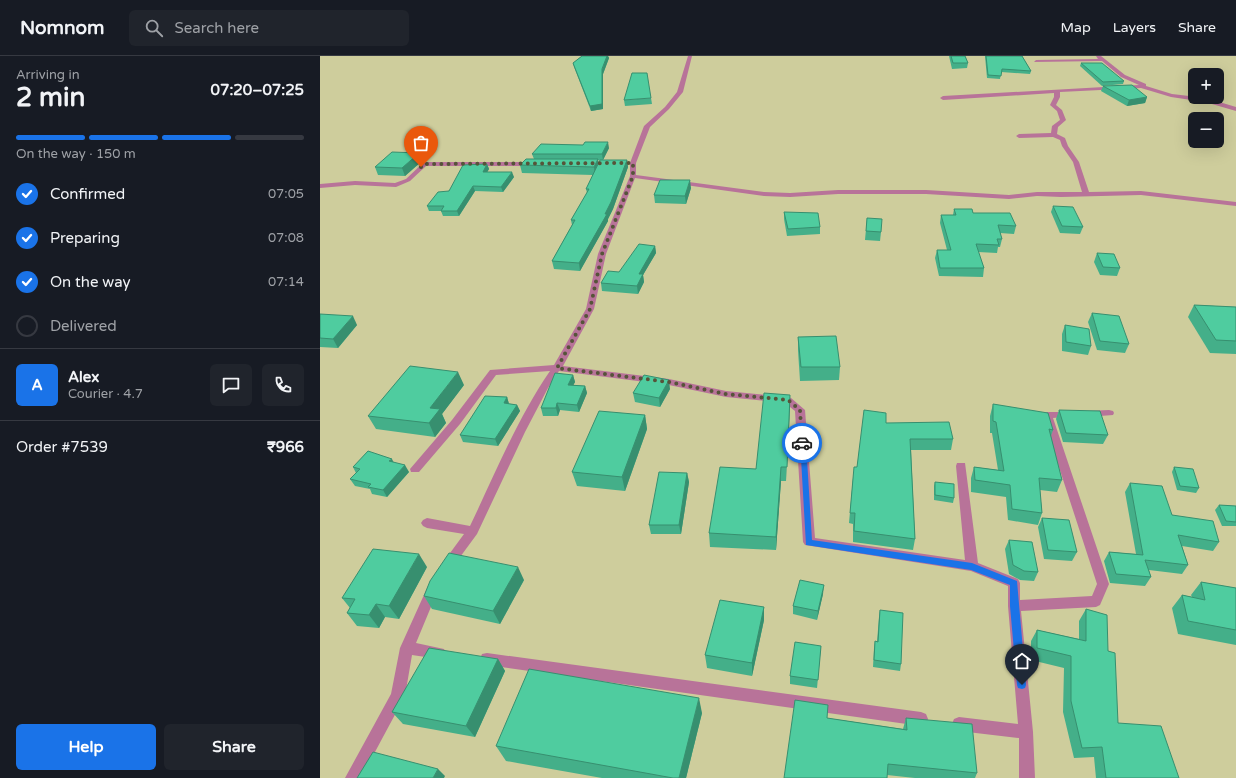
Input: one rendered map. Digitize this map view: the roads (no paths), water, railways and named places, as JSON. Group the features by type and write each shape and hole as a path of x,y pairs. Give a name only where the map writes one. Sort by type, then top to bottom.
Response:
{"street":[{"path":"353,778 398,696 407,648 438,577 473,530 520,432 544,387 557,368 590,309 602,254 633,176 629,163 647,126 667,108 680,92 690,56"},
{"path":"1098,56 1123,76 1138,83 1188,96"},
{"path":"1036,61 1104,60"},
{"path":"943,98 1141,86 1171,95 1188,97"},
{"path":"1054,135 1055,126 1063,120 1059,110 1053,105 1057,97 1057,92"},
{"path":"1219,104 1236,109"},
{"path":"1019,136 1054,135 1063,139 1065,146 1076,162 1086,194"},
{"path":"320,186 355,183 396,185 408,180 424,164 540,164"},
{"path":"633,176 764,194 790,195 838,192 926,192 1009,197 1038,194 1140,192 1236,204"},
{"path":"415,469 456,422 493,372 557,368 669,382 726,394 788,400 800,410 808,542 972,566 1014,583 1014,606 1026,732 1027,778"},
{"path":"1014,606 1096,601 1103,584 1048,415 1109,413"},
{"path":"961,466 972,566"},
{"path":"427,523 473,530"},
{"path":"407,648 454,655"},
{"path":"470,657 939,722 1026,732"}]}
